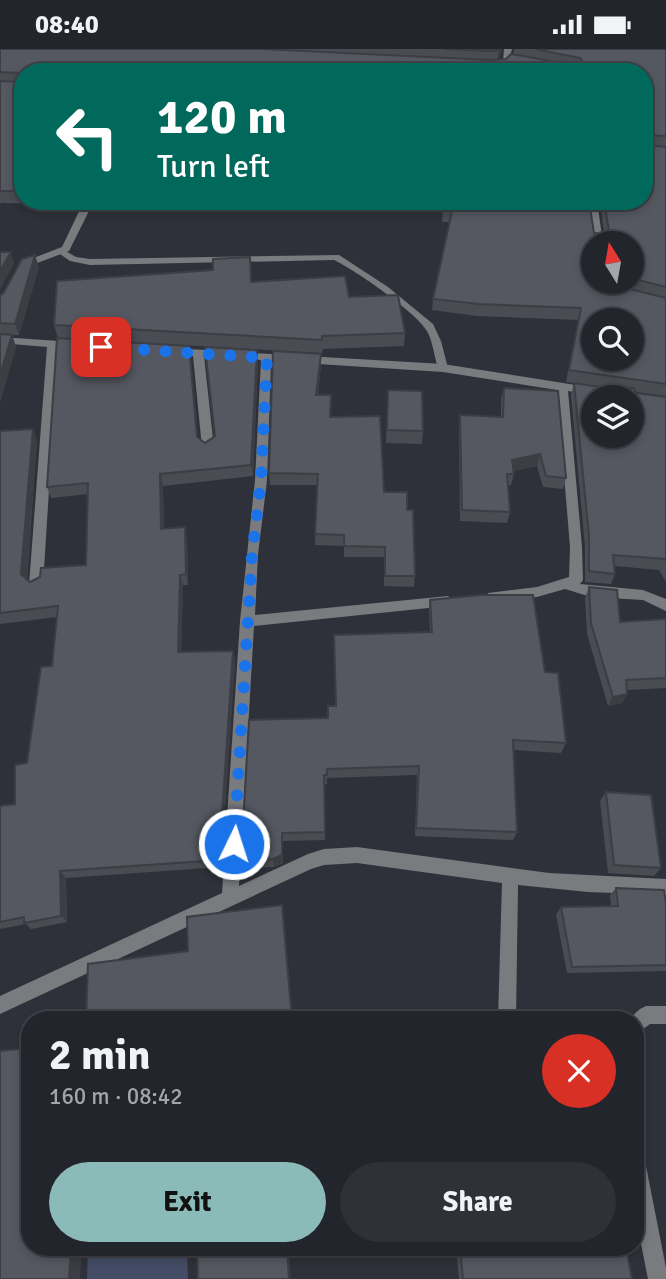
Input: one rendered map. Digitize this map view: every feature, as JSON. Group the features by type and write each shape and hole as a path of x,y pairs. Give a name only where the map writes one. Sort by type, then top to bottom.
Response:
{"street":[{"path":"502,63 506,59 508,49"},
{"path":"506,59 531,63"},
{"path":"15,276 20,267 28,262 62,252 69,244 85,210"},
{"path":"593,210 596,231"},
{"path":"62,252 73,259 90,262 336,257 349,263 401,305 422,317 430,328 443,368"},
{"path":"0,340 93,346"},
{"path":"36,585 53,343"},
{"path":"158,351 443,368 581,390"},
{"path":"198,353 208,448"},
{"path":"230,898 247,621 261,480 267,358"},
{"path":"247,621 537,592 576,580 578,573 562,387"},
{"path":"567,584 584,591 641,594 656,598 666,606"},
{"path":"0,1005 308,862 339,855 619,887 666,887"},
{"path":"507,1011 510,876"},
{"path":"644,1018 666,1015"},
{"path":"644,1207 658,1279"}],"shaded area":[{"path":"88,1256 187,1256 188,1279 87,1279"}],"building":[{"path":"0,49 262,49 506,59 511,54 562,63 14,63 14,73 0,72"},
{"path":"445,49 499,49 499,50 489,51"},
{"path":"535,49 666,49 666,136 653,135 653,63 579,63 582,61 580,58"},
{"path":"0,81 14,82 14,191 0,191"},
{"path":"653,146 666,147 666,287 644,281 644,231 609,231 606,210 653,210"},
{"path":"443,210 590,210 594,231 581,231 581,294 644,292 666,298 666,384 569,370 581,308 479,304 433,299 452,211"},
{"path":"0,252 11,252 0,271"},
{"path":"35,255 15,324 0,323 0,295 22,259"},
{"path":"250,257 251,282 345,276 349,297 398,295 405,333 322,336 322,340 54,325 57,281 213,270 213,259"},
{"path":"0,334 12,335 0,375"},
{"path":"57,338 189,346 197,437 205,443 215,436 205,347 257,350 251,465 160,474 161,529 185,527 186,574 180,575 178,652 233,651 219,860 60,871 61,916 24,923 24,917 0,922 0,806 15,804 15,765 27,763 41,667 52,666 58,606 0,613 0,431 33,429 21,574 30,582 40,577 41,568 86,565 88,483 47,487"},
{"path":"273,351 321,354 316,395 331,395 330,417 380,416 384,492 407,492 407,510 413,510 415,576 385,576 385,547 344,546 344,535 315,534 318,474 269,473"},
{"path":"574,383 587,385 581,385 581,448 644,448 644,394 666,397 666,561 613,555 615,574 589,571 589,536"},
{"path":"504,388 558,391 566,478 546,476 540,454 512,460 514,474 507,474 510,512 462,510 460,415 503,417"},
{"path":"388,390 422,391 423,431 387,430"},
{"path":"589,587 617,590 620,622 666,619 666,678 626,680 627,694 613,697 591,623"},
{"path":"481,595 533,595 545,672 558,673 566,743 513,740 517,832 416,828 419,766 327,769 327,775 324,775 325,832 282,833 282,855 273,859 241,860 249,720 328,718 328,706 336,706 334,635 432,632 430,600"},
{"path":"606,792 651,795 661,868 614,865"},
{"path":"616,888 664,890 666,965 572,967 561,907 618,906"},
{"path":"282,905 291,1011 86,1011 88,964 188,951 187,917"},
{"path":"21,1049 21,1256 70,1256 69,1279 0,1279 0,1051"},
{"path":"197,1256 288,1256 289,1279 198,1279"},
{"path":"461,1256 628,1256 632,1279 463,1279"}],"route":[{"path":"101,347 267,358 261,480 252,555 234,844"}]}
